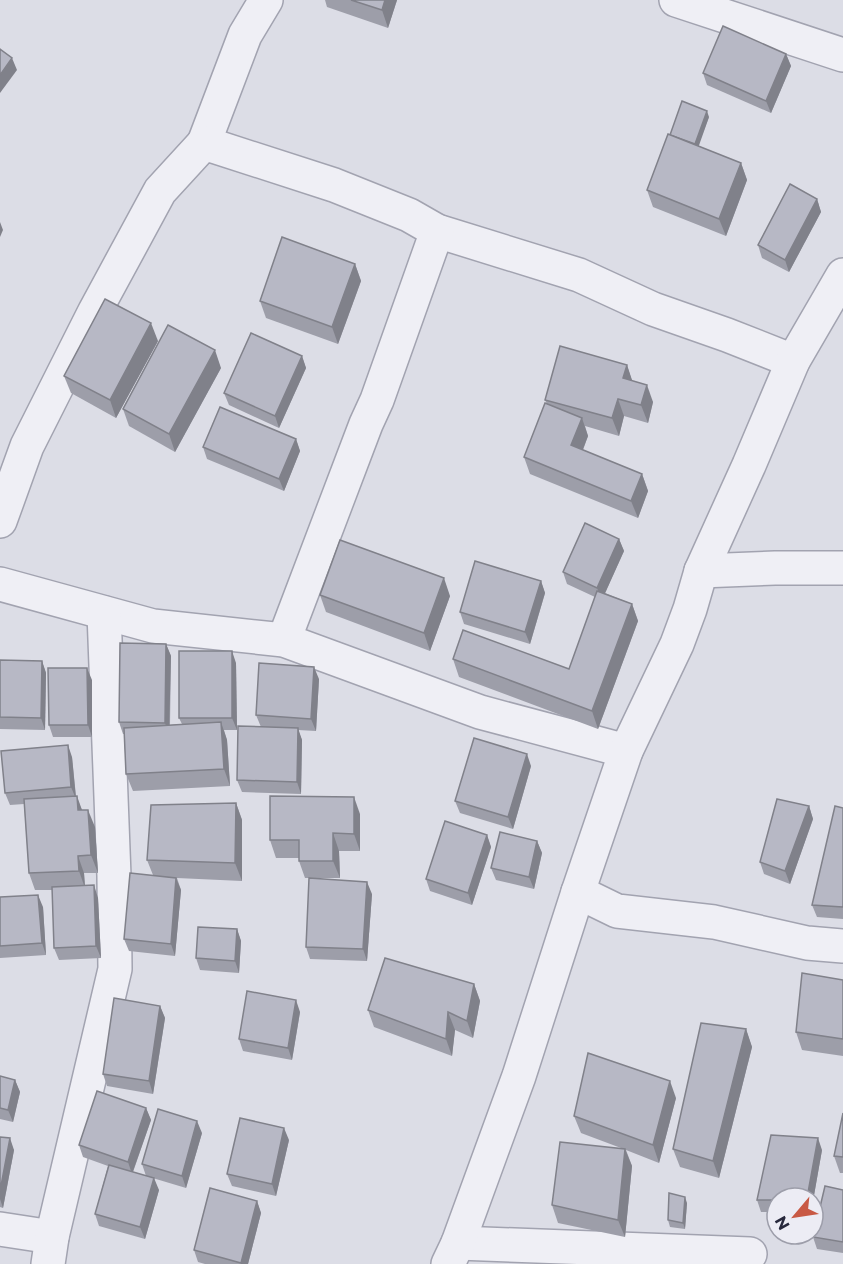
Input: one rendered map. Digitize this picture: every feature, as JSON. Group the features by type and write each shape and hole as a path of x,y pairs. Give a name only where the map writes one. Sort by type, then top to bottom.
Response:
{"street":[{"path":"0,521 27,446 95,311 159,190 204,143 245,34 266,0"},
{"path":"675,0 843,55"},
{"path":"204,143 334,185 409,215 437,231 579,275 653,309 794,361"},
{"path":"284,640 377,400 437,231"},
{"path":"750,1254 453,1253 519,1076 626,751 677,644 701,571 794,361 843,275"},
{"path":"701,571 843,568"},
{"path":"0,584 153,626 284,640 480,712 626,751"},
{"path":"0,1229 50,1250 115,969 114,876 104,613"},
{"path":"578,892 617,911 714,922 807,942 843,946"}],"building":[{"path":"351,0 385,0 382,10"},
{"path":"723,26 786,54 766,101 703,73"},
{"path":"0,49 12,58 0,75"},
{"path":"682,101 707,111 695,144 670,135"},
{"path":"668,134 741,163 719,219 647,190"},
{"path":"790,184 817,199 785,260 758,245"},
{"path":"282,237 355,264 332,327 260,301"},
{"path":"105,299 151,323 110,400 64,376"},
{"path":"168,325 215,350 169,434 123,409"},
{"path":"251,333 302,356 275,416 224,393"},
{"path":"560,346 627,365 623,378 647,385 641,405 618,399 612,418 545,400"},
{"path":"545,403 582,418 571,445 642,474 631,501 524,457"},
{"path":"220,407 296,439 279,479 203,447"},
{"path":"585,523 619,539 597,588 563,572"},
{"path":"340,540 444,578 424,633 320,595"},
{"path":"475,561 541,581 525,632 460,612"},
{"path":"597,591 632,604 592,711 453,659 463,630 569,669"},
{"path":"120,643 166,644 165,723 119,722"},
{"path":"179,651 232,651 232,718 179,718"},
{"path":"0,660 42,661 41,718 0,717"},
{"path":"259,663 314,667 311,719 256,715"},
{"path":"48,668 87,668 88,725 49,725"},
{"path":"221,722 224,769 126,774 124,728"},
{"path":"238,726 298,728 297,782 237,780"},
{"path":"474,738 527,754 508,817 455,801"},
{"path":"68,745 71,787 5,793 1,751"},
{"path":"77,796 78,810 88,810 91,855 78,856 79,871 29,873 24,799"},
{"path":"270,796 354,797 354,834 333,833 333,861 299,861 299,840 270,840"},
{"path":"777,799 809,806 785,871 760,862"},
{"path":"236,803 235,863 147,860 151,805"},
{"path":"835,806 843,808 843,907 812,905"},
{"path":"445,821 487,835 468,893 426,879"},
{"path":"500,832 537,841 529,877 491,868"},
{"path":"130,873 176,878 171,944 124,939"},
{"path":"309,878 367,882 363,949 306,947"},
{"path":"94,885 96,946 54,948 52,887"},
{"path":"38,895 42,943 0,946 0,897"},
{"path":"198,927 237,929 235,961 196,958"},
{"path":"385,958 474,984 467,1021 448,1012 446,1039 368,1010"},
{"path":"802,973 843,980 843,1039 796,1032"},
{"path":"247,991 296,1000 288,1048 239,1039"},
{"path":"114,998 160,1006 149,1081 103,1074"},
{"path":"701,1023 746,1029 713,1161 673,1149"},
{"path":"588,1053 670,1081 653,1145 574,1116"},
{"path":"0,1076 15,1080 8,1110 0,1108"},
{"path":"97,1091 146,1108 128,1162 79,1145"},
{"path":"158,1109 197,1121 182,1176 142,1164"},
{"path":"843,1113 843,1157 834,1156"},
{"path":"240,1118 284,1128 272,1184 227,1174"},
{"path":"771,1135 818,1138 809,1186 765,1186 765,1200 757,1200"},
{"path":"0,1137 10,1138 0,1191"},
{"path":"560,1142 625,1149 618,1220 552,1205"},
{"path":"109,1165 154,1178 140,1227 95,1214"},
{"path":"825,1186 843,1190 843,1242 825,1239"},
{"path":"210,1188 257,1201 241,1263 194,1250"},
{"path":"669,1193 685,1197 683,1223 668,1220"}]}
